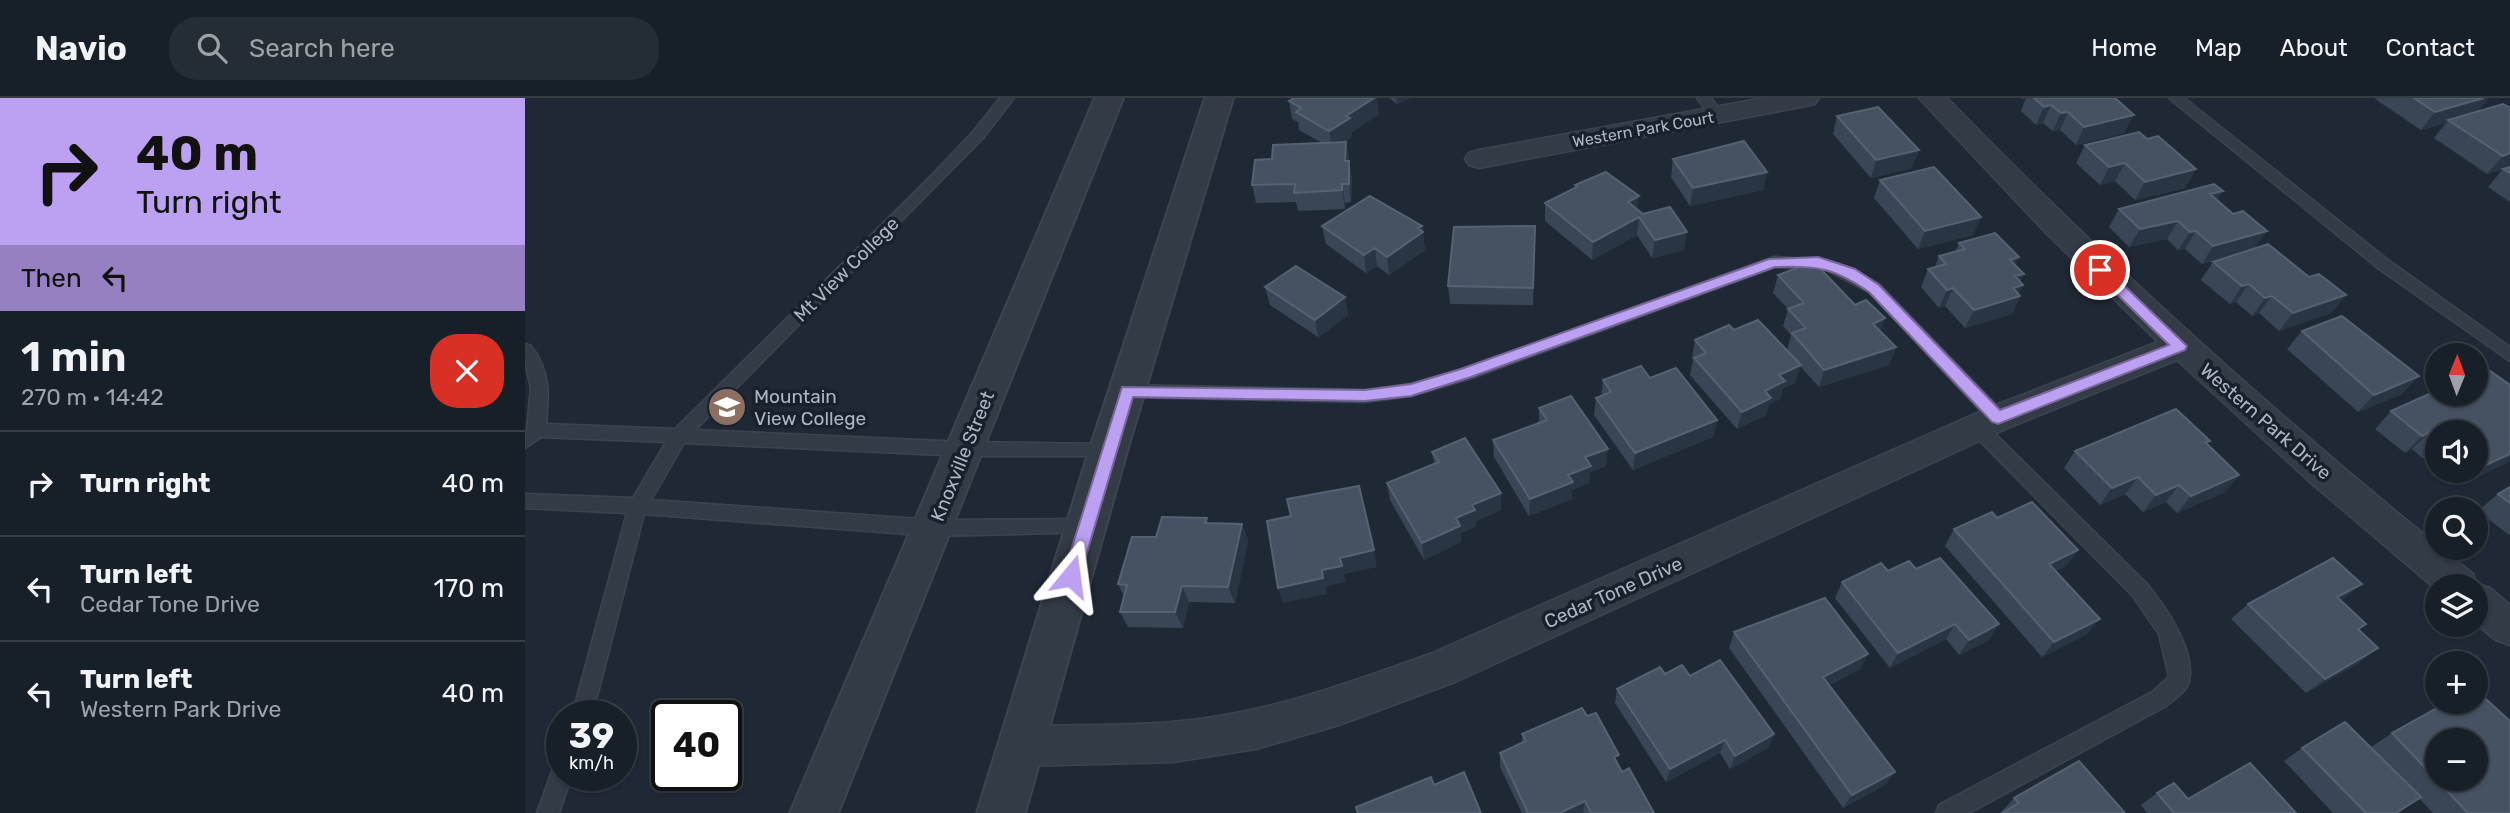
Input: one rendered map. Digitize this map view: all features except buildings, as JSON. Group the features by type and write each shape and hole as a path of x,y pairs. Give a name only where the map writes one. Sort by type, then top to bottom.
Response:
{"street":[{"name":"Knoxville Street","path":"814,813 1109,98"},
{"path":"1001,813 1108,451 1219,98"},
{"name":"Western Park Court","path":"1479,159 1710,107 1806,98"},
{"name":"Western Park Drive","path":"1931,98 2021,193 2180,346 2445,574"},
{"name":"Cedar Tone Drive","path":"1022,746 1173,742 1256,729 1339,706 1441,669 1987,423 2180,346"},
{"path":"2488,610 2510,628"}],"lane":[{"name":"Mt View College","path":"586,700 627,538 638,506 679,436 935,180 978,135 1007,98"},
{"path":"2176,98 2383,264 2510,355"},
{"path":"1127,391 1365,396 1411,390 1479,369 1774,262 1818,262 1850,273 1874,288 1987,423 2139,589 2153,607 2177,652 2179,681 2159,699 1947,813"},
{"path":"525,350 533,358 540,382 531,435 679,436 964,449 1108,451"},
{"path":"525,501 638,506 933,528 1086,527"},
{"path":"548,813 556,791"}],"place":[{"name":"Mountain View College","path":"727,407"}],"route":[{"path":"1071,576 1127,391 1365,396 1411,390 1466,373 1774,262 1818,262 1850,273 1874,288 1998,418 2180,346 2100,270"}]}
